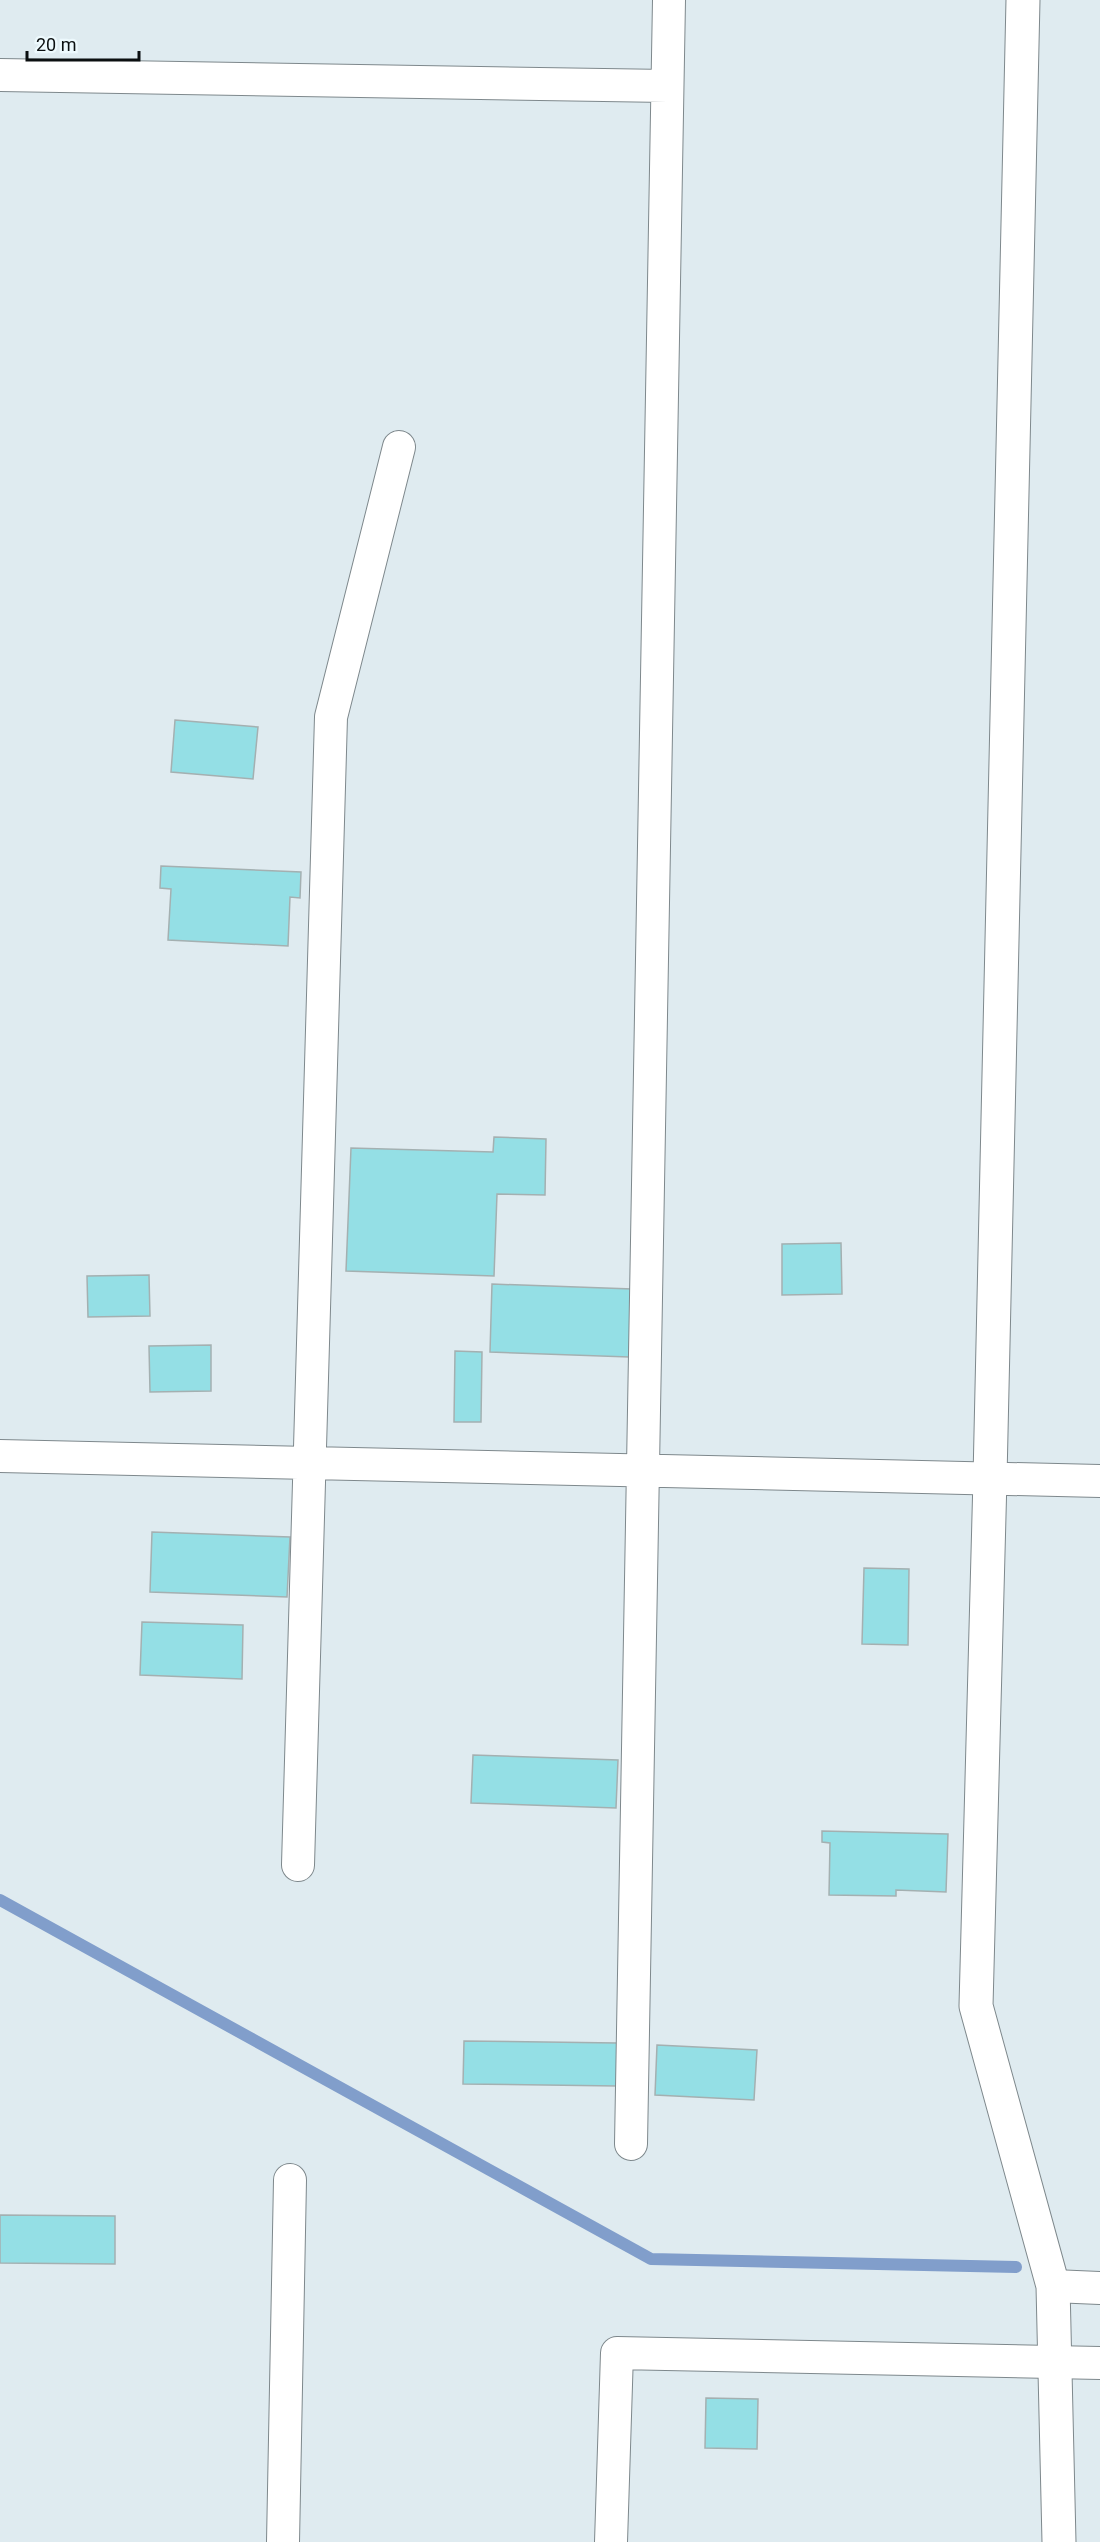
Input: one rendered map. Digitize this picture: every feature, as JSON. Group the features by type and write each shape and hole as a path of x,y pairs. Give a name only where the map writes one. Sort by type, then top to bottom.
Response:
{"street":[{"path":"631,2144 669,0"},
{"path":"1023,0 976,2006 1053,2286 1059,2542"},
{"path":"0,75 667,86"},
{"path":"298,1865 331,717 399,447"},
{"path":"0,1455 1100,1481"},
{"path":"283,2542 290,2180"},
{"path":"1053,2286 1100,2288"},
{"path":"611,2542 617,2353 1100,2363"}],"building":[{"path":"175,720 258,727 253,779 171,772"},
{"path":"161,866 301,872 300,898 290,897 288,946 168,940 171,889 160,888"},
{"path":"494,1137 546,1139 545,1195 497,1194 494,1276 346,1271 351,1148 493,1152"},
{"path":"841,1243 842,1294 782,1295 782,1244"},
{"path":"149,1275 150,1316 88,1317 87,1276"},
{"path":"492,1284 632,1289 629,1357 490,1352"},
{"path":"211,1345 211,1391 150,1392 149,1346"},
{"path":"455,1351 482,1352 481,1422 454,1422"},
{"path":"152,1532 290,1537 287,1597 150,1592"},
{"path":"864,1568 909,1569 908,1645 862,1644"},
{"path":"142,1622 243,1625 242,1679 140,1675"},
{"path":"473,1755 618,1760 616,1808 471,1803"},
{"path":"822,1831 948,1834 946,1892 896,1890 896,1896 829,1895 830,1843 822,1842"},
{"path":"464,2041 617,2043 617,2086 463,2084"},
{"path":"657,2045 757,2050 754,2100 655,2095"},
{"path":"0,2215 115,2216 115,2264 0,2263"},
{"path":"706,2398 758,2399 757,2449 705,2448"}],"waterway":[{"path":"0,1900 651,2259 1016,2267"}]}
